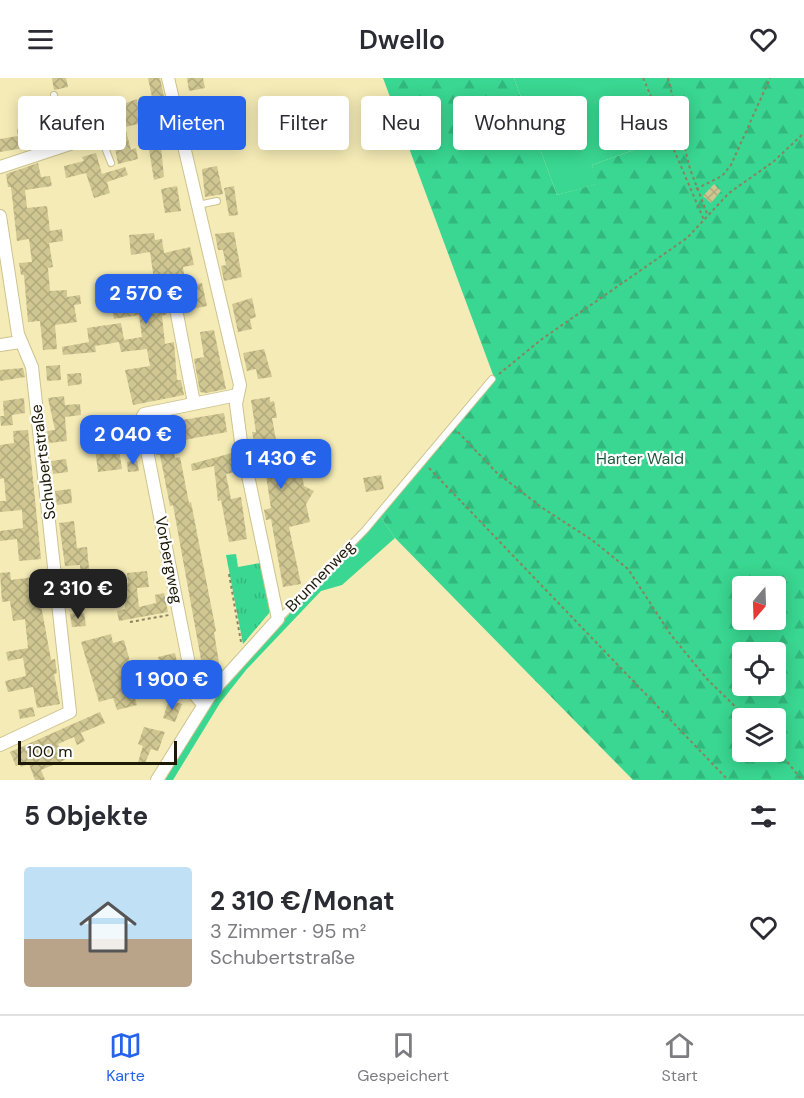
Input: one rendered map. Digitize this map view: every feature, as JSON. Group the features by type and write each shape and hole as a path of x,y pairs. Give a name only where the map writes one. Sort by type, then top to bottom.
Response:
{"street":[{"path":"168,78 240,386 237,395 241,442 278,619"},
{"path":"0,167 56,150"},
{"name":"Schubertstraße","path":"0,216 20,342 32,367 70,712 0,745"},
{"path":"172,288 194,404 237,395"},
{"path":"0,345 20,342"},
{"name":"Vorbergweg","path":"194,404 144,414 141,420 195,695 203,704"},
{"name":"Brunnenweg","path":"157,780 203,704 278,619"}],"lane":[{"path":"106,150 111,163"},
{"path":"198,205 217,201"},
{"name":"Brunnenweg","path":"278,619 365,530 492,380"}],"path":[{"path":"643,78 704,220"},
{"path":"668,78 696,189 708,216"},
{"path":"696,189 722,176 731,165 770,78"},
{"path":"492,380 542,339 687,238 729,193 773,162 804,134"},
{"path":"452,426 496,472 541,507 592,540 628,569 671,635 707,679 737,708"},
{"path":"422,461 728,780"},
{"path":"228,574 242,648"},
{"path":"130,622 179,613"},
{"path":"786,760 802,780"}],"green space":[{"name":"Harter Wald","path":"383,78 514,78 521,96 453,96 453,150 540,150 557,195 596,184 592,165 634,150 689,150 689,96 650,96 642,78 804,78 804,780 633,780 395,538 380,516 495,380 410,150 441,150 441,96 390,96"},
{"path":"514,78 642,78 650,96 599,96 599,150 634,150 592,165 597,184 557,195 540,150 587,150 587,96 521,96"},
{"path":"380,516 395,538 342,585 321,591 246,670 220,703 173,780 165,780 202,716 224,685"},
{"path":"236,554 238,567 260,563 270,612 243,644 226,555"}],"building":[{"path":"52,78 66,78 68,87 54,90"},
{"path":"148,78 160,78 164,96 152,96"},
{"path":"187,78 203,78 205,88 189,91"},
{"path":"137,99 138,124 126,127 126,103"},
{"path":"126,131 131,150 136,148 138,159 118,164 115,150 126,150"},
{"path":"18,136 18,149 0,152 0,139"},
{"path":"149,150 161,150 164,177 154,180"},
{"path":"96,153 102,174 125,167 128,175 107,182 110,193 94,198 86,173 66,178 64,166 84,161 82,157"},
{"path":"38,163 41,177 50,176 52,186 25,190 27,208 47,206 50,231 62,229 63,241 49,243 53,267 48,268 50,291 67,290 67,297 80,295 81,304 74,305 77,322 55,325 57,349 43,350 40,321 28,322 24,275 21,275 19,263 32,262 29,239 17,241 11,187 8,187 6,174"},
{"path":"217,166 223,194 205,197 202,169"},
{"path":"714,184 721,191 711,203 703,196"},
{"path":"177,186 181,211 165,213 161,189"},
{"path":"234,186 238,215 229,216 224,188"},
{"path":"234,232 242,277 224,281 221,266 226,265 223,250 218,250 215,234"},
{"path":"154,233 155,240 162,239 164,253 190,247 194,265 183,267 185,281 170,280 161,286 167,314 162,316 165,344 174,342 177,380 181,380 184,395 133,405 125,370 150,366 147,349 121,352 119,342 95,346 96,352 63,355 62,347 89,342 87,328 121,323 124,340 142,337 139,315 114,319 112,309 123,307 121,298 141,294 139,283 154,280 150,252 131,255 129,235"},
{"path":"202,283 207,306 186,310 181,287"},
{"path":"252,298 256,317 250,319 252,329 238,332 232,304"},
{"path":"214,330 226,389 200,392 194,359 204,357 200,332"},
{"path":"264,349 272,377 258,379 256,369 247,371 243,353"},
{"path":"60,365 61,380 47,381 46,366"},
{"path":"23,368 25,377 0,381 0,370"},
{"path":"81,373 82,384 68,386 67,374"},
{"path":"64,396 65,405 80,404 81,415 65,417 67,441 49,443 47,431 55,430 48,398"},
{"path":"270,397 270,402 274,401 277,418 272,418 280,462 299,459 304,486 314,491 306,504 310,522 289,527 301,584 283,587 271,519 266,520 264,510 271,508 262,450 256,452 252,432 256,432 251,400"},
{"path":"24,398 25,413 12,415 13,425 1,426 0,416 4,416 3,401"},
{"path":"224,413 227,432 168,443 164,423"},
{"path":"113,422 114,430 132,426 134,439 118,442 122,469 98,472 92,425"},
{"path":"28,430 41,559 19,561 17,539 0,541 0,531 23,528 22,510 0,512 0,501 6,501 4,478 0,479 0,445 14,443 13,431"},
{"path":"172,443 175,458 180,457 189,503 191,502 216,631 214,632 219,663 211,665 212,675 204,676 173,505 170,506 160,455 156,455 155,446"},
{"path":"232,453 236,472 226,474 231,499 241,497 247,539 229,542 221,500 218,501 214,466 192,471 191,464"},
{"path":"66,459 68,472 53,474 51,461"},
{"path":"137,460 139,471 128,472 127,462"},
{"path":"381,475 384,489 366,492 363,478"},
{"path":"71,489 72,503 57,505 55,491"},
{"path":"74,521 77,548 87,547 91,590 82,591 83,595 68,597 67,584 81,583 80,565 65,566 59,523"},
{"path":"147,571 149,587 137,588 139,607 156,603 155,595 164,593 168,612 119,621 117,611 125,609 124,593 102,596 101,587 128,583 127,573"},
{"path":"10,572 11,580 41,576 43,593 39,594 51,660 55,659 57,673 54,674 60,704 37,708 33,687 8,692 5,681 26,676 23,658 8,661 6,652 28,648 25,619 13,621 10,601 2,602 0,573"},
{"path":"84,613 86,626 72,627 70,614"},
{"path":"111,634 113,643 124,640 131,665 139,662 142,676 129,679 137,705 117,710 113,698 99,702 81,642"},
{"path":"175,653 179,671 162,675 158,657"},
{"path":"169,700 182,704 175,722 163,718"},
{"path":"33,707 35,716 20,719 18,710"},
{"path":"100,712 105,723 81,733 85,741 77,745 74,737 58,744 65,760 41,770 45,780 35,780 29,764 16,766 10,752"},
{"path":"144,727 165,732 158,751 151,749 144,765 138,762 143,746 138,744"}]}
